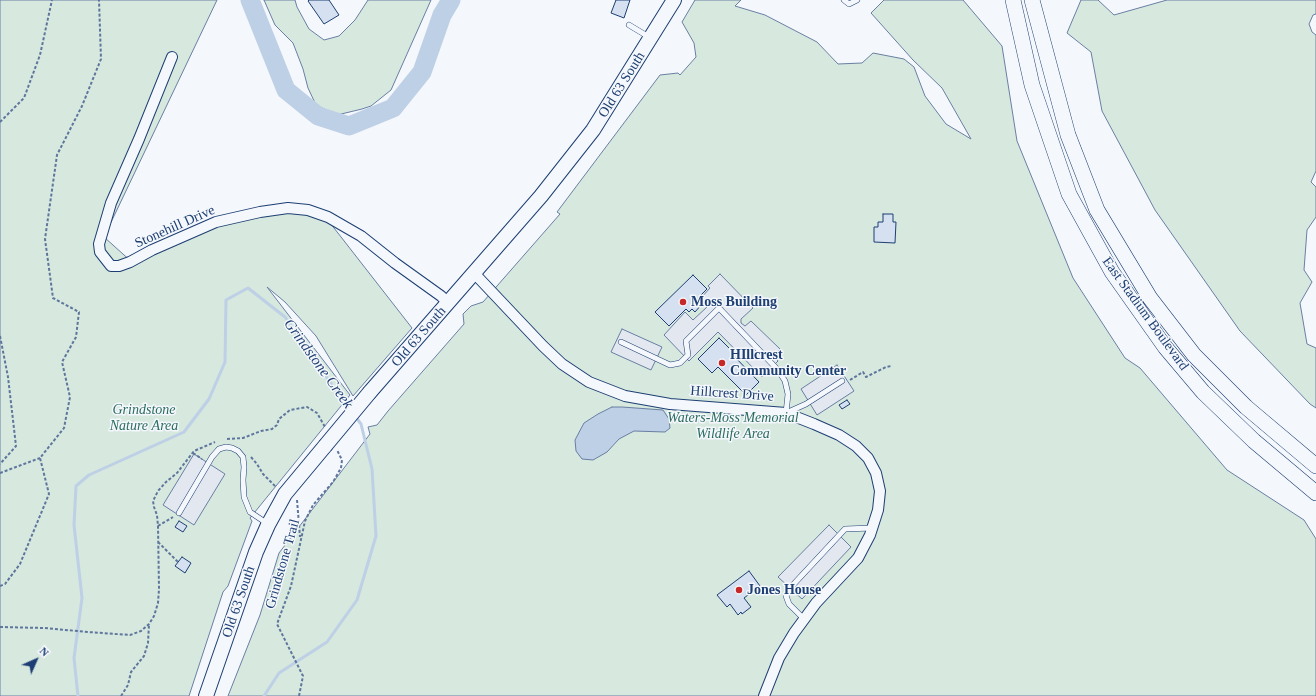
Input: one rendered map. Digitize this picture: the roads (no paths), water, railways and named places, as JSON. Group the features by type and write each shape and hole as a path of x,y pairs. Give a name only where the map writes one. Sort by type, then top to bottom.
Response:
{"main road":[{"name":"Old 63 South","path":"206,696 256,552 268,524 285,494 330,447 370,392 541,196 593,130 674,0"},
{"name":"East Stadium Boulevard","path":"1013,0 1032,85 1070,194 1112,272 1166,347 1204,392 1254,441 1316,492"},
{"name":"East Stadium Boulevard","path":"1032,0 1068,135 1097,210 1146,291 1194,355 1246,407 1316,466"}],"street":[{"name":"Stonehill Drive","path":"172,57 111,203 99,244 100,252 111,266 120,266 130,262 152,250 216,222 253,213 288,208 308,210 328,217 361,236 441,296 448,303"},
{"name":"Hillcrest Drive","path":"474,273 543,346 562,364 589,382 625,396 662,402 786,413 839,435 856,446 868,458 876,473 880,491 878,510 870,535 858,558 816,603 794,633 779,658 764,696"}],"lane":[{"path":"844,0 849,4 857,0"},
{"path":"629,25 651,38"},
{"path":"621,342 666,363 680,363 688,356 686,340 719,308 778,370 785,381 788,394 786,413"},
{"path":"786,413 806,404 842,381"},
{"path":"180,513 208,463 219,449 226,447 238,451 243,458 244,497 250,512 268,524"},
{"path":"804,619 789,604 786,596 791,587 845,529 872,528"}],"water":[{"path":"612,407 663,410 669,419 670,428 665,432 634,431 619,439 607,452 593,460 582,459 576,451 575,440 584,423"}],"waterway":[{"path":"250,0 286,90 318,116 349,126 393,108 422,72 442,15 451,0"},
{"name":"Grindstone Creek","path":"78,696 74,658 82,598 74,525 76,486 89,475 184,432 209,399 225,362 226,300 248,288 285,317 350,410"},
{"name":"Grindstone Creek","path":"264,696 279,673 327,642 357,600 376,536 372,469 361,424 355,416"}],"place":[{"name":"Moss Building","path":"683,302"},
{"name":"HIllcrest Community Center","path":"722,363"},
{"name":"Jones House","path":"739,590"}],"park label":[{"name":"Grindstone Nature Area","path":"144,418"},
{"name":"Waters-Moss Memorial Wildlife Area","path":"733,426"}]}
